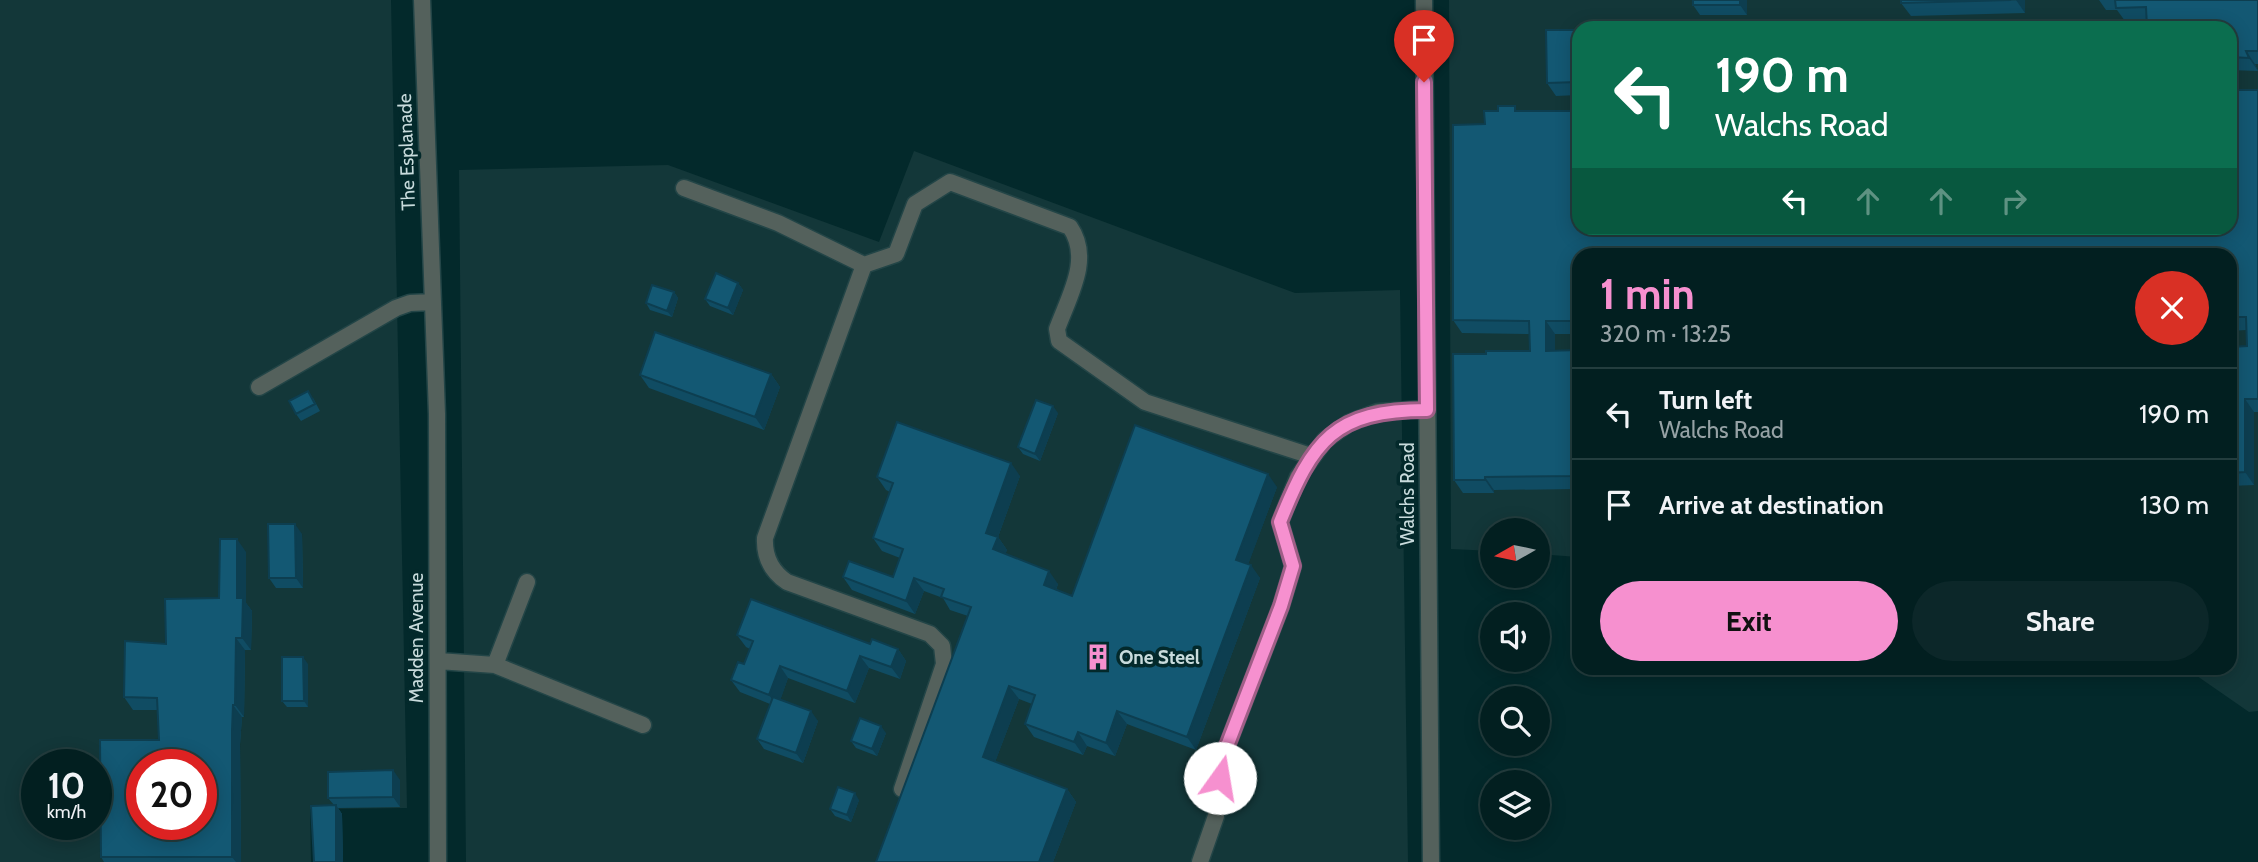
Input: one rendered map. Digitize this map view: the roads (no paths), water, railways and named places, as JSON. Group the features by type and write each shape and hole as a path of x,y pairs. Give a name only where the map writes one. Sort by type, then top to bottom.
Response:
{"street":[{"name":"The Esplanade","path":"422,0 437,414"},
{"name":"Walchs Road","path":"1424,0 1431,862"},
{"path":"684,188 778,223 864,265 896,254 915,204 950,182 1070,227 1079,240 1080,264 1057,329 1059,341 1145,402 1311,456"},
{"path":"864,265 765,538 765,547 774,571 787,583 930,634 942,646 944,664 902,789"},
{"path":"259,387 396,308 410,303 433,302"},
{"path":"1200,862 1216,816 1222,759 1281,606 1293,566 1280,522 1298,477 1311,456 1336,430 1363,416 1393,410 1427,410"},
{"name":"Madden Avenue","path":"437,414 438,862"},
{"path":"495,665 527,582"},
{"path":"438,661 495,665 643,725"}],"place":[{"name":"One Steel","path":"1098,657"}]}
